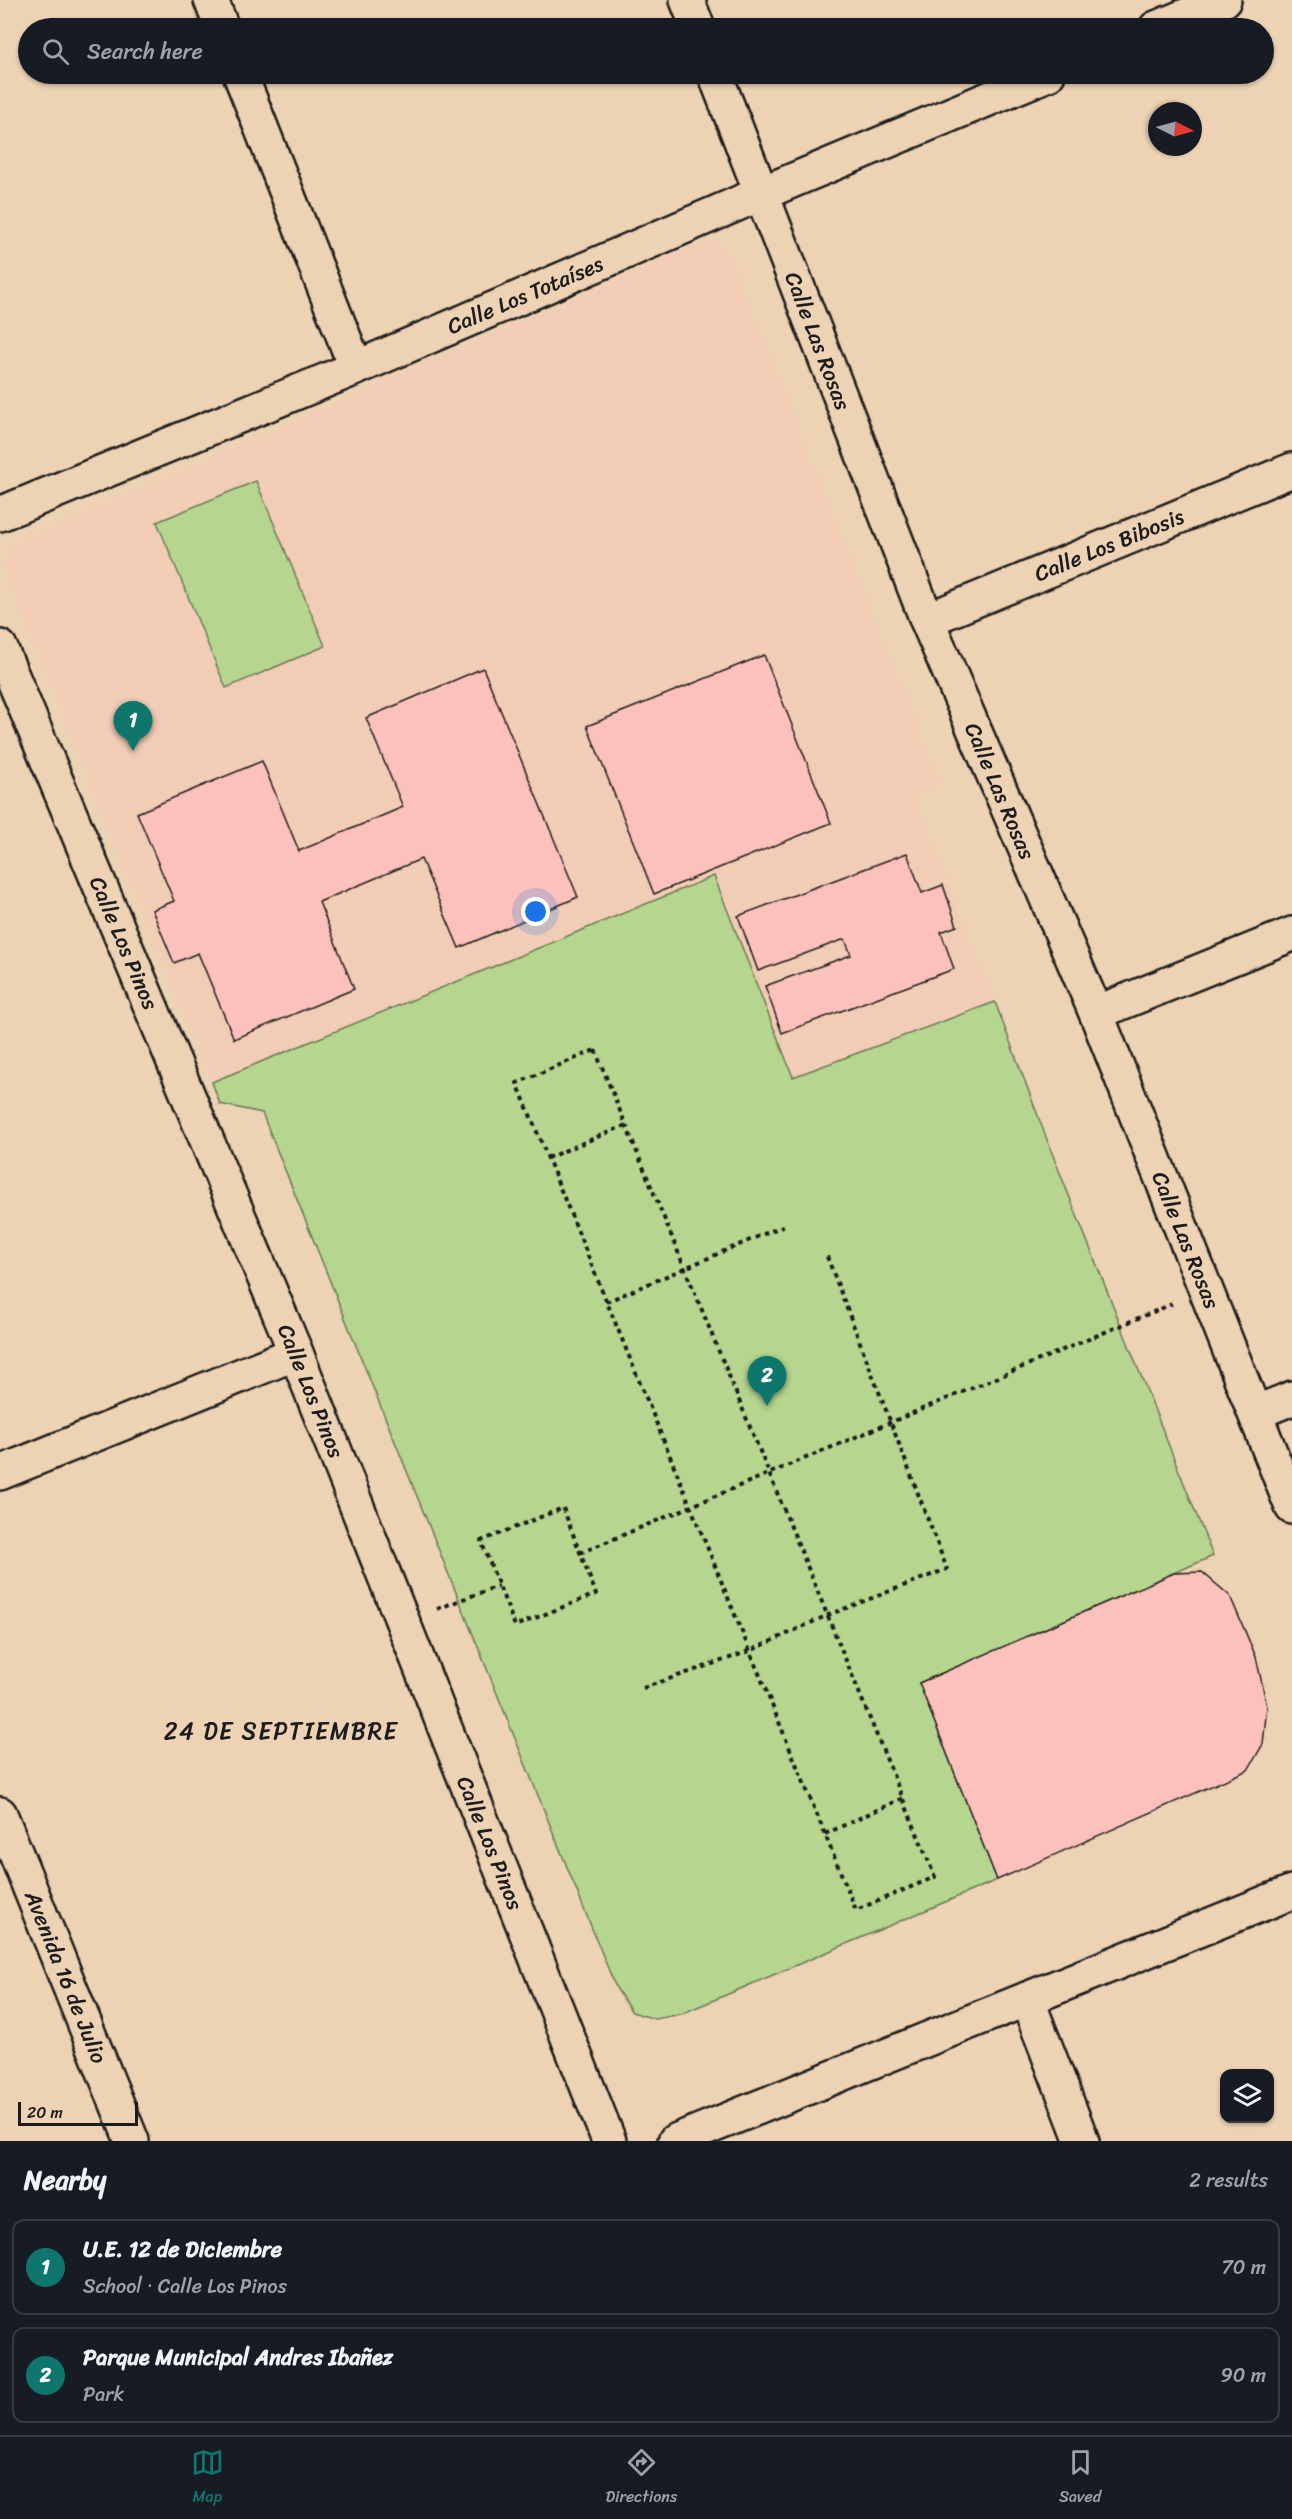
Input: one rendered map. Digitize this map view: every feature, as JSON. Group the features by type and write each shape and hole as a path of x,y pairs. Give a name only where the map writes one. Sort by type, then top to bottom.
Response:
{"street":[{"path":"211,0 218,18"},
{"path":"687,0 694,18"},
{"path":"1180,18 1224,0"},
{"path":"244,84 356,368"},
{"name":"Calle Las Rosas","path":"719,84 927,620 1096,1013 1292,1506"},
{"name":"Calle Los Totaíses","path":"0,514 356,368 760,194 1024,84"},
{"name":"Calle Los Bibosis","path":"927,620 1292,470"},
{"name":"Calle Los Pinos","path":"0,647 296,1353 609,2141"},
{"path":"1096,1013 1292,934"},
{"path":"0,1473 296,1353"},
{"path":"1255,1413 1292,1398"},
{"name":"Avenida 16 de Julio","path":"0,1814 132,2141"},
{"path":"675,2141 1292,1892"},
{"path":"1027,1999 1082,2141"}],"path":[{"path":"596,1050 626,1125 936,1877 856,1910 517,1083 596,1050"},
{"path":"547,1158 626,1125"},
{"path":"606,1302 785,1225"},
{"path":"643,1688 750,1651 828,1615 947,1569 826,1254"},
{"path":"580,1553 1112,1331 1205,1289"},
{"path":"563,1508 596,1594 515,1626 498,1586 481,1541 563,1508"},
{"path":"403,1622 498,1586"},
{"path":"825,1834 903,1798"}],"shaded area":[{"path":"714,241 729,253 941,785 914,795 995,1002 793,1078 715,877 212,1082 3,566 7,553 20,543 695,244"}],"green space":[{"path":"256,481 325,646 226,688 157,522"},
{"path":"714,876 793,1077 995,1002 1052,1153 1213,1556 919,1683 997,1880 681,2014 655,2019 632,2012 616,1988 262,1113 220,1104 212,1082"}],"building":[{"path":"764,655 831,823 654,894 587,726"},
{"path":"483,668 578,897 459,948 421,859 319,902 354,989 234,1039 198,953 174,963 152,910 174,901 137,813 262,761 299,851 403,807 366,718"},
{"path":"907,853 922,893 943,885 957,926 941,932 954,969 782,1033 765,986 851,955 845,939 758,971 738,916"},
{"path":"1202,1572 1230,1596 1256,1657 1267,1706 1263,1744 1248,1770 997,1880 919,1683 1174,1573"}],"place":[{"name":"U.E. 12 de Diciembre","path":"133,751"},
{"name":"Parque Municipal Andres Ibañez","path":"767,1406"}],"district":[{"name":"24 DE SEPTIEMBRE","path":"281,1731"}]}
